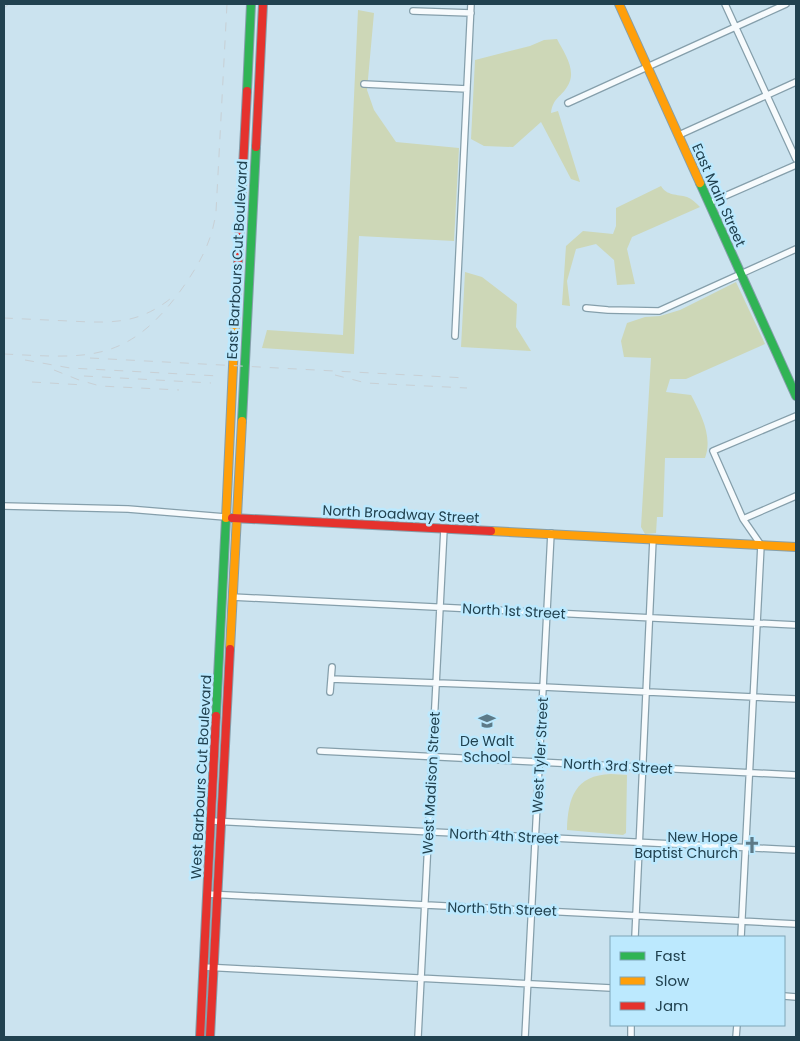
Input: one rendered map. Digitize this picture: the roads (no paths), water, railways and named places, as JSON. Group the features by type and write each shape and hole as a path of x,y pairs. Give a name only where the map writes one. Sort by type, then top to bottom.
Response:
{"street":[{"name":"East Barbours Cut Boulevard","path":"225,518 251,4"},
{"name":"East Barbours Cut Boulevard","path":"236,518 263,4"},
{"path":"455,336 471,4"},
{"name":"East Main Street","path":"619,4 796,396"},
{"path":"725,4 796,159"},
{"path":"568,103 786,4"},
{"path":"413,11 471,12"},
{"path":"250,13 262,14"},
{"path":"678,135 796,82"},
{"path":"364,84 467,89"},
{"path":"244,125 257,126"},
{"path":"709,203 796,165"},
{"path":"586,308 659,311 796,249"},
{"path":"237,270 250,271"},
{"path":"231,390 243,391"},
{"path":"741,936 760,545 744,519 713,451 796,416"},
{"path":"744,519 796,496"},
{"name":"North Broadway Street","path":"4,506 128,509 225,518 551,533 796,547"},
{"name":"West Barbours Cut Boulevard","path":"200,1037 225,518"},
{"name":"West Barbours Cut Boulevard","path":"210,1037 236,518"},
{"name":"West Madison Street","path":"418,1037 444,529"},
{"name":"West Tyler Street","path":"525,1037 551,533"},
{"path":"635,936 654,539"},
{"name":"North 1st Street","path":"232,596 796,625"},
{"path":"330,692 332,667"},
{"path":"331,679 796,699"},
{"path":"217,695 228,697"},
{"path":"215,744 225,744"},
{"name":"North 3rd Street","path":"320,751 796,775"},
{"name":"North 4th Street","path":"211,822 796,850"},
{"name":"North 5th Street","path":"207,894 796,924"},
{"path":"204,967 610,988"}],"railway":[{"path":"4,8 9,4"},
{"path":"4,354 82,355 103,351 123,344 142,332 161,314 181,290 204,253 216,212 227,4"},
{"path":"4,318 110,322 146,314 170,299"},
{"path":"90,358 466,378"},
{"path":"25,360 70,368 219,376"},
{"path":"54,370 100,386 179,390"},
{"path":"335,375 366,383 467,388"},
{"path":"84,376 211,383"},
{"path":"32,382 84,385"}],"place":[{"name":"De Walt School","path":"487,721"},
{"name":"New Hope Baptist Church","path":"752,845"}]}
